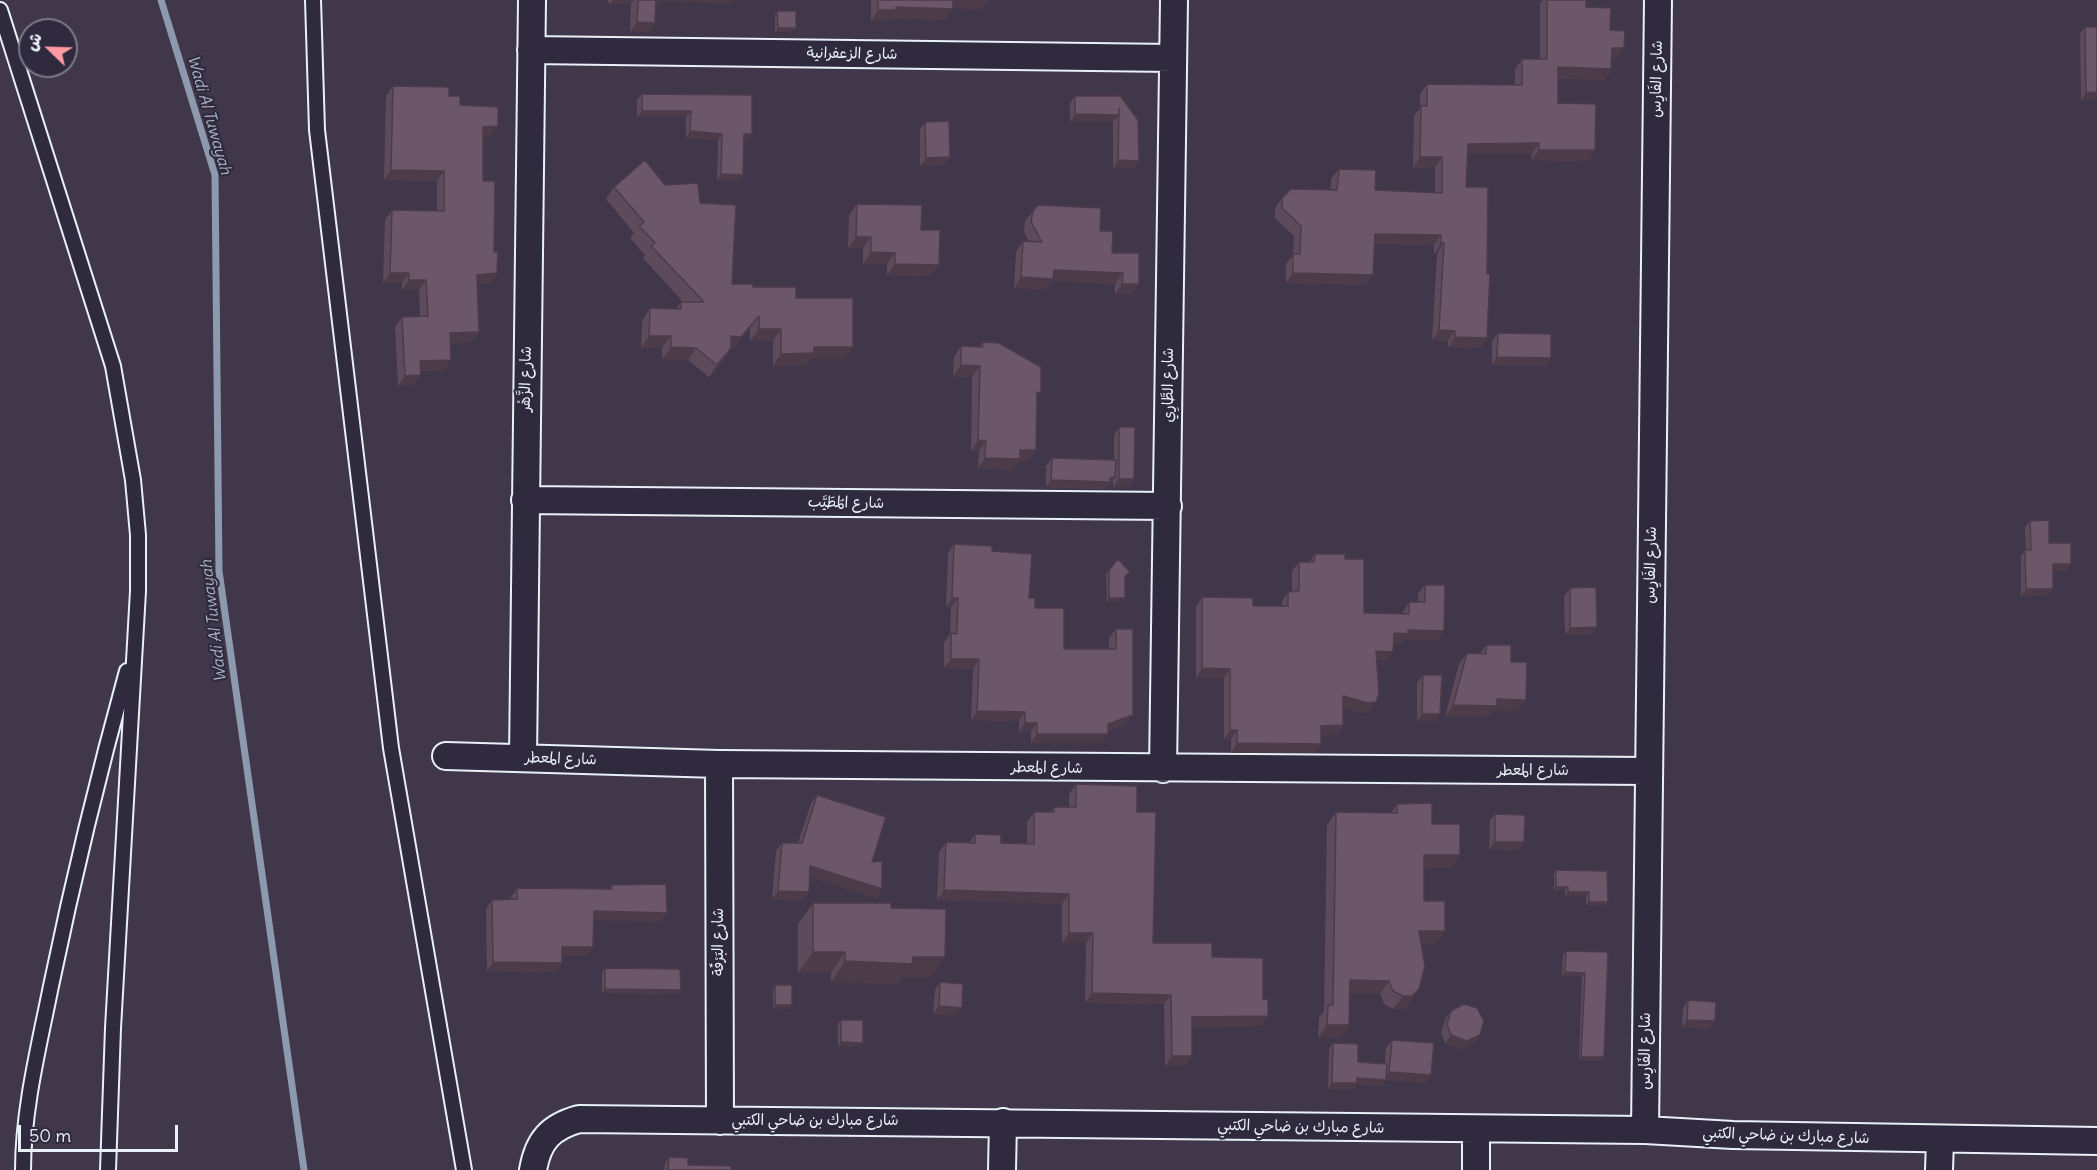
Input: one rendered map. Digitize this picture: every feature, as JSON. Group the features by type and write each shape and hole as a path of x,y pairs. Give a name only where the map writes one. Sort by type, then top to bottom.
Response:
{"street":[{"name":"شارع الزَّهْر","path":"523,758 532,0"},
{"name":"شارع الطَّارِي","path":"1163,769 1174,0"},
{"name":"شارع الفَارِس","path":"1645,1130 1658,0"},
{"name":"شارع الزعفرانية","path":"531,50 1172,58"},
{"name":"شارع المُطَيَّب","path":"525,500 1168,506"},
{"name":"شارع المعطر","path":"446,756 719,764 1648,771"},
{"name":"شارع البَرْقَة","path":"719,764 720,1121"},
{"name":"شارع مبارك بن ضاحي الكتبي","path":"534,1170 536,1152 546,1135 561,1124 579,1119 1645,1130 1732,1135 2097,1141"},
{"path":"1002,1170 1003,1122"},
{"path":"1476,1130 1476,1170"},
{"path":"1939,1170 1940,1140"}],"lane":[{"path":"313,0 317,130 391,748 464,1170"},
{"path":"0,10 113,366 133,480 138,535 134,646 108,1170"},
{"path":"23,1170 23,1149 39,1046 67,911 93,793 134,646"}],"building":[{"path":"638,0 656,0 655,23 637,22"},
{"path":"878,0 953,0 953,9 896,7 896,10 878,10"},
{"path":"1547,0 1586,0 1586,7 1611,8 1610,30 1625,31 1624,48 1612,48 1611,69 1558,67 1558,103 1596,104 1595,150 1539,150 1539,143 1468,144 1466,187 1488,187 1487,274 1490,274 1487,338 1455,337 1455,331 1439,330 1444,243 1441,243 1441,235 1375,234 1373,275 1293,273 1293,254 1300,254 1301,226 1282,208 1282,198 1291,189 1337,190 1339,169 1376,170 1375,190 1442,193 1442,157 1420,157 1421,106 1427,106 1427,84 1522,85 1522,59 1547,59"},
{"path":"777,11 796,11 796,28 778,28"},
{"path":"2085,27 2097,27 2097,92 2086,93"},
{"path":"393,86 449,87 449,96 460,96 460,105 498,107 498,126 483,127 483,181 495,181 494,252 498,252 497,273 477,275 479,332 450,333 451,360 420,361 421,375 405,376 402,317 428,316 426,280 409,280 409,273 390,273 392,210 444,211 444,171 391,170"},
{"path":"642,94 752,95 752,134 744,134 743,175 721,174 722,134 690,131 691,111 642,111"},
{"path":"1119,94 1138,120 1139,161 1118,160 1119,115 1075,114 1075,96 1119,96"},
{"path":"949,121 950,157 926,158 925,122"},
{"path":"645,160 665,185 698,183 700,203 736,205 732,284 753,284 753,287 796,287 796,298 853,298 853,347 814,347 814,353 781,354 781,329 759,329 759,316 741,337 731,336 731,348 717,365 696,348 671,347 671,336 649,336 650,308 681,309 681,302 704,302 651,246 655,243 639,226 644,222 614,187"},
{"path":"857,204 922,205 921,230 940,230 939,265 895,264 895,253 871,252 871,237 856,237"},
{"path":"1038,205 1101,208 1100,231 1113,231 1112,253 1139,253 1139,284 1122,284 1123,273 1054,270 1053,279 1021,277 1023,241 1042,242 1031,222 1033,211"},
{"path":"1498,333 1551,334 1551,358 1497,357"},
{"path":"982,342 999,343 1041,367 1041,393 1037,392 1036,450 1020,450 1020,459 985,458 986,441 978,440 980,366 961,365 961,346 983,347"},
{"path":"1119,427 1135,427 1134,479 1119,479"},
{"path":"1052,458 1116,460 1115,477 1110,478 1110,482 1051,480"},
{"path":"2049,520 2049,543 2071,543 2071,564 2053,564 2053,589 2026,589 2025,550 2031,550 2030,521"},
{"path":"954,544 992,546 992,551 1032,554 1029,598 1035,598 1035,608 1064,608 1064,649 1116,649 1116,629 1133,629 1133,715 1108,724 1108,734 1037,734 1037,723 1025,723 1025,712 977,711 979,659 951,659 951,633 957,634 958,598 952,598"},
{"path":"1315,554 1345,554 1345,559 1364,559 1364,613 1409,614 1409,602 1425,602 1425,585 1445,585 1444,631 1408,630 1408,634 1394,633 1393,652 1376,651 1379,693 1376,702 1368,703 1343,696 1343,725 1321,726 1321,744 1237,743 1237,730 1230,730 1230,669 1202,668 1202,597 1253,598 1253,606 1288,606 1288,592 1299,591 1299,562 1314,562"},
{"path":"1118,559 1130,572 1125,576 1125,598 1109,598 1109,570"},
{"path":"1596,587 1597,627 1570,628 1570,588"},
{"path":"1486,645 1511,645 1511,662 1527,662 1526,700 1497,699 1497,706 1453,705 1467,653 1486,654"},
{"path":"1423,675 1442,675 1440,714 1422,714"},
{"path":"1076,784 1137,786 1137,812 1156,812 1153,943 1212,943 1212,957 1263,958 1263,999 1268,1000 1268,1016 1192,1017 1192,1056 1172,1056 1171,995 1092,993 1093,933 1069,933 1069,894 944,890 946,842 975,843 975,834 1001,835 1001,843 1034,844 1034,812 1054,812 1054,807 1076,807"},
{"path":"817,795 886,817 872,862 882,861 882,889 810,866 809,892 778,891 782,843 802,843"},
{"path":"1432,803 1432,824 1460,824 1460,855 1424,855 1424,901 1445,901 1445,931 1419,931 1425,966 1419,989 1412,996 1403,996 1393,991 1389,981 1350,980 1349,1025 1327,1025 1328,1005 1333,1005 1336,812 1397,813 1397,804"},
{"path":"1495,814 1525,815 1524,842 1495,842"},
{"path":"1556,870 1607,871 1608,902 1589,902 1589,892 1568,892 1568,887 1556,887"},
{"path":"666,884 667,913 594,911 593,947 562,947 562,963 493,962 492,900 517,899 517,888 612,889 612,885"},
{"path":"813,903 891,903 891,908 946,909 945,957 913,957 912,964 845,961 845,952 813,952"},
{"path":"1566,951 1608,952 1604,1057 1581,1057 1585,973 1565,972"},
{"path":"605,968 680,969 681,990 605,989"},
{"path":"940,982 963,984 962,1008 939,1006"},
{"path":"775,985 792,985 792,1005 775,1005"},
{"path":"1688,1000 1716,1002 1715,1021 1687,1020"},
{"path":"1464,1004 1477,1008 1484,1021 1480,1035 1467,1041 1451,1035 1447,1024 1451,1011"},
{"path":"841,1020 863,1020 863,1043 841,1042"},
{"path":"1392,1040 1434,1043 1431,1075 1389,1072"},
{"path":"1333,1043 1358,1044 1358,1062 1387,1064 1386,1080 1357,1078 1357,1083 1332,1083"},
{"path":"669,1157 688,1158 688,1165 731,1166 731,1170 668,1170"}],"waterway":[{"name":"Wadi Al Tuwayah","path":"161,0 215,175 219,571 304,1170"}]}
